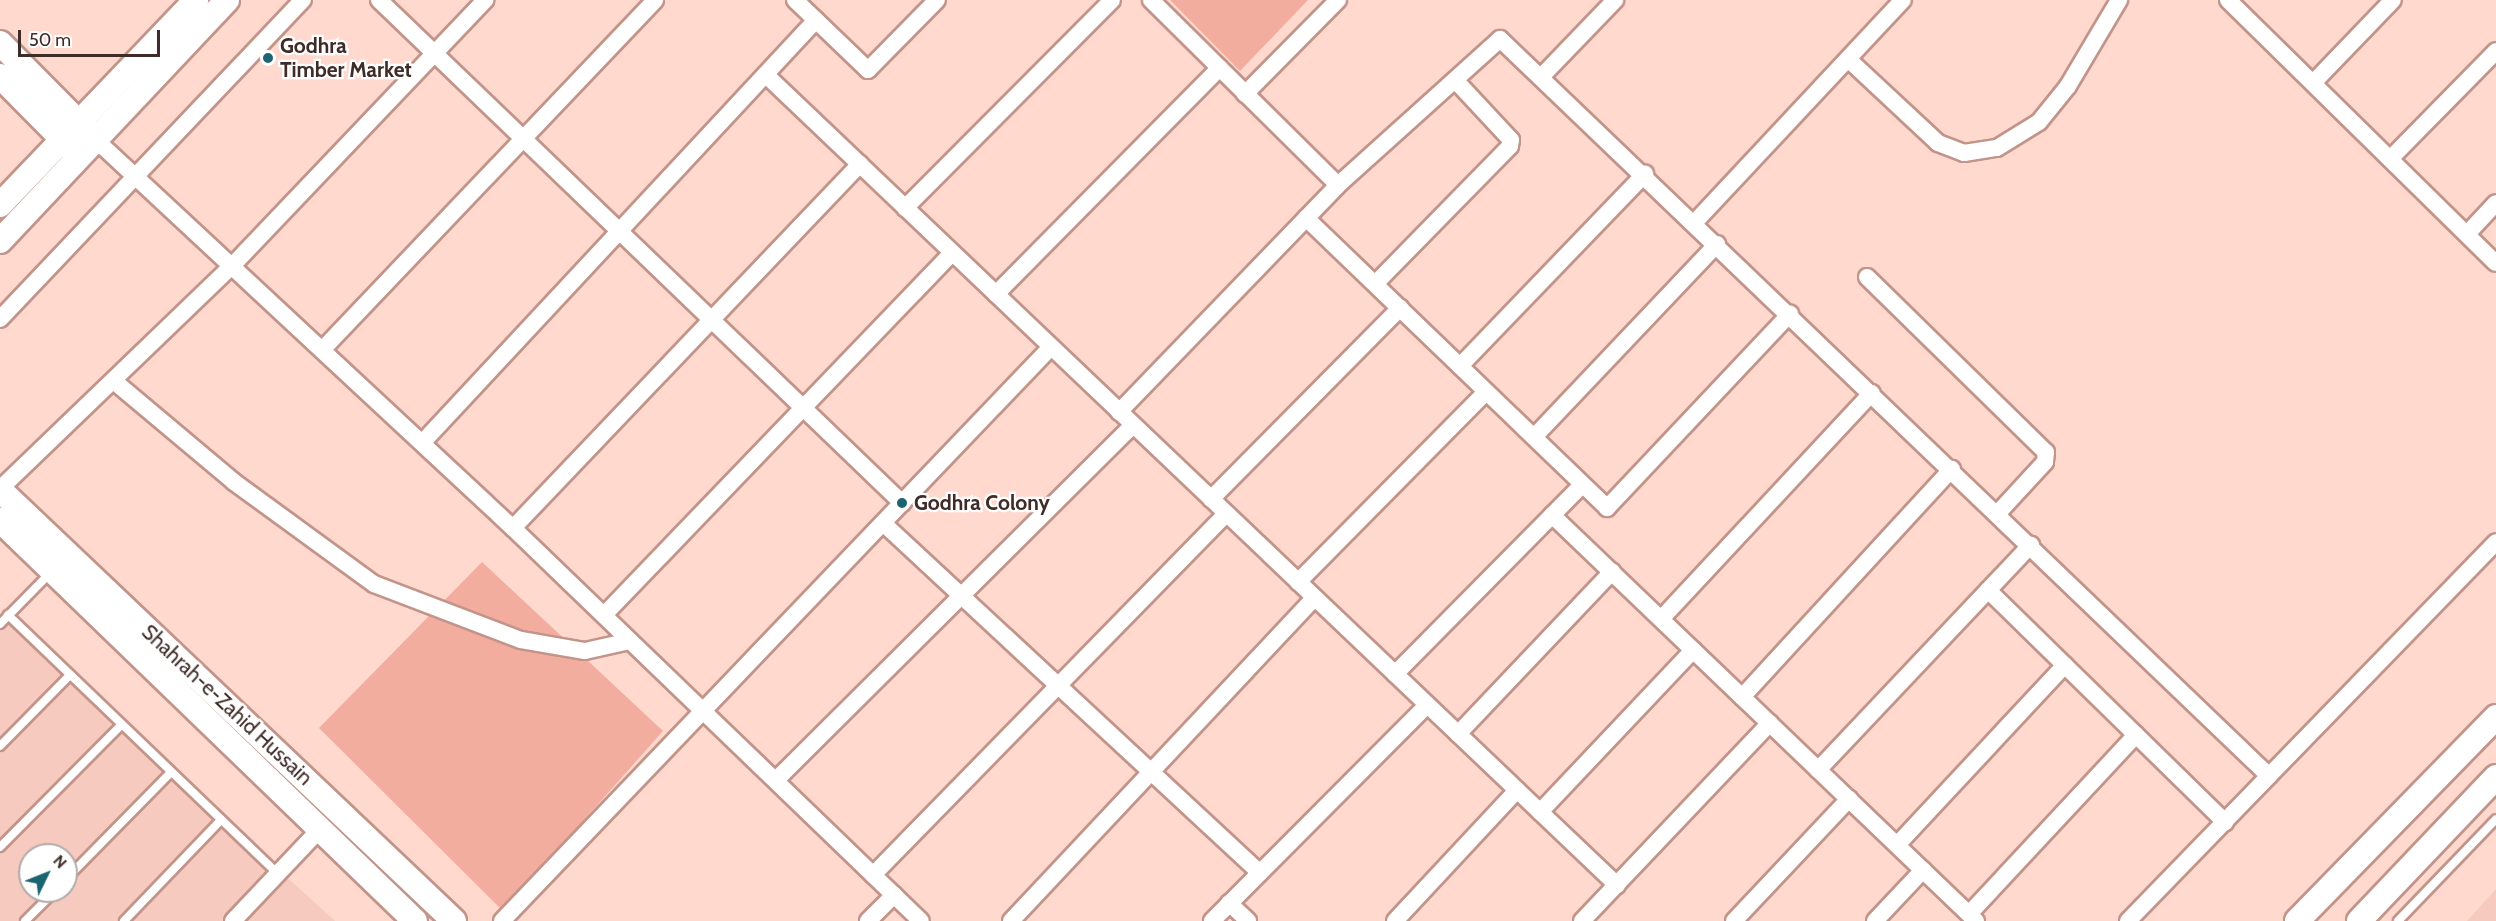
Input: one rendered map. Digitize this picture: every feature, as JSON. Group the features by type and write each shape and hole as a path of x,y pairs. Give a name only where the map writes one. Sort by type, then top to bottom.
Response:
{"main road":[{"path":"0,205 196,0"},
{"path":"0,241 226,0"},
{"path":"0,43 79,122 88,148"},
{"path":"0,76 62,139 88,148"},
{"name":"Shahrah-e-Zahid Hussain","path":"0,489 454,921"},
{"name":"Shahrah-e-Zahid Hussain","path":"0,520 415,921"},
{"path":"2297,921 2496,717"},
{"path":"2358,921 2496,777"}],"street":[{"path":"0,319 303,0"},
{"path":"379,0 902,503"},
{"path":"0,489 115,382 231,267 485,0"},
{"path":"322,350 655,0"},
{"path":"795,0 868,70 938,0"},
{"path":"905,208 1112,0"},
{"path":"1151,0 1338,185"},
{"path":"1245,94 1338,0"},
{"path":"1541,76 1615,0"},
{"path":"1695,222 1903,0"},
{"path":"1848,59 1938,142 1964,153 1997,148 2039,122 2068,86 2119,0"},
{"path":"2313,83 2393,0"},
{"path":"2239,4 2313,83 2496,262"},
{"path":"422,443 816,20"},
{"path":"1119,412 1338,185 1500,39 1717,243 2269,776"},
{"path":"2391,159 2496,51"},
{"path":"996,294 1220,68"},
{"path":"766,75 1617,885"},
{"path":"1375,284 1510,146 1511,140 1455,80"},
{"path":"88,148 136,177 513,528 921,921"},
{"path":"513,528 860,164"},
{"path":"1460,366 1645,174"},
{"path":"2467,234 2496,204"},
{"path":"1306,218 1607,508 1790,314"},
{"path":"1534,437 1717,243"},
{"path":"604,615 952,253"},
{"path":"1867,277 2046,452 2045,462 1998,513"},
{"path":"1211,499 1400,308"},
{"path":"502,921 1051,347"},
{"path":"115,382 252,497 374,584 521,640 585,651 630,640"},
{"path":"1298,582 1486,392"},
{"path":"1661,619 1872,393"},
{"path":"776,780 1133,425"},
{"path":"1742,697 1952,469"},
{"path":"1395,674 1582,484"},
{"path":"873,875 1226,514"},
{"path":"1552,515 1972,918 2136,735"},
{"path":"883,523 1260,873"},
{"path":"2128,921 2496,542"},
{"path":"1818,770 2031,545"},
{"path":"1458,734 1612,572"},
{"path":"1988,590 2225,822"},
{"path":"1011,921 1314,598"},
{"path":"1540,812 1693,650"},
{"path":"1897,845 2065,665"},
{"path":"1212,921 1427,705"},
{"path":"1582,921 1770,723"},
{"path":"1395,921 1517,790"},
{"path":"1734,921 1849,799"},
{"path":"233,921 319,830"},
{"path":"1875,921 1923,870"},
{"path":"868,921 894,895"},
{"path":"1229,903 1248,921"}],"lane":[{"path":"0,624 52,570"},
{"path":"8,615 220,821 277,873"},
{"path":"0,746 70,675"},
{"path":"0,847 121,725"},
{"path":"78,867 170,773"},
{"path":"2398,921 2496,819"},
{"path":"124,921 220,821"},
{"path":"25,921 43,903"}],"shaded area":[{"path":"1170,0 1308,0 1240,71"},
{"path":"482,562 663,731 503,911 319,728"},
{"path":"0,616 335,921 0,921"},
{"path":"2496,889 2496,921 2467,921"}],"place":[{"name":"Godhra Timber Market","path":"268,58"},
{"name":"Godhra Colony","path":"902,503"}]}
